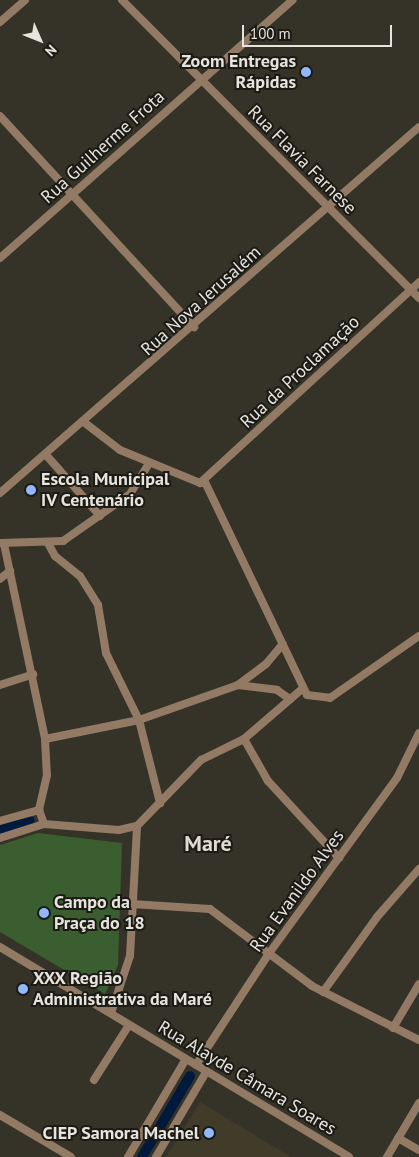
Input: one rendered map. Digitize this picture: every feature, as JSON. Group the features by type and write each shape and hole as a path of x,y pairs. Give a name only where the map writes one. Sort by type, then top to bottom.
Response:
{"street":[{"path":"0,22 24,0"},
{"name":"Rua Flavia Farnese","path":"122,0 419,298"},
{"name":"Rua Guilherme Frota","path":"0,258 293,0"},
{"path":"0,116 194,327"},
{"name":"Rua Nova Jerusalém","path":"0,494 85,423 419,127"},
{"name":"Rua da Proclamação","path":"202,482 419,282"},
{"path":"85,423 103,441 149,463 202,482 283,644 302,689 312,698 330,698 419,636"},
{"path":"46,456 100,516"},
{"path":"44,824 39,810 47,776 45,739 34,674 2,543 48,543 63,541 130,494 149,463"},
{"path":"48,543 55,556 80,576 98,605 106,654 139,720 160,803"},
{"path":"0,579 10,571"},
{"path":"45,739 139,720 238,685 266,664 283,644"},
{"path":"0,684 34,674"},
{"path":"238,685 277,690 290,699"},
{"path":"0,838 44,824 119,830 137,826 201,760 244,739 302,689"},
{"name":"Rua Evanildo Alves","path":"196,1065 270,952 397,778 418,738"},
{"path":"244,739 268,781 339,858"},
{"path":"0,821 39,810"},
{"path":"111,1014 128,965 137,826"},
{"path":"323,992 377,917 419,869"},
{"path":"132,904 210,909 323,992 419,1040"},
{"name":"Rua Alayde Câmara Soares","path":"0,947 349,1157"},
{"path":"393,1028 419,984"},
{"path":"94,1080 129,1024"},
{"path":"128,1157 186,1059"},
{"path":"156,1157 206,1072"},
{"path":"387,1157 418,1103"},
{"path":"0,1115 71,1157"},
{"path":"398,1138 419,1150"}],"shaded area":[{"path":"200,1102 291,1157 166,1157"}],"green space":[{"path":"38,833 122,843 118,965 105,994 0,932 0,845"}],"waterway":[{"path":"0,830 30,821"},
{"path":"142,1157 190,1076"}],"place":[{"name":"Zoom Entregas Rápidas","path":"306,72"},
{"name":"Escola Municipal IV Centenário","path":"31,490"},
{"name":"Campo da Praça do 18","path":"44,913"},
{"name":"XXX Região Administrativa da Maré","path":"23,989"},
{"name":"CIEP Samora Machel","path":"209,1133"}],"district":[{"name":"Maré","path":"208,844"}]}
